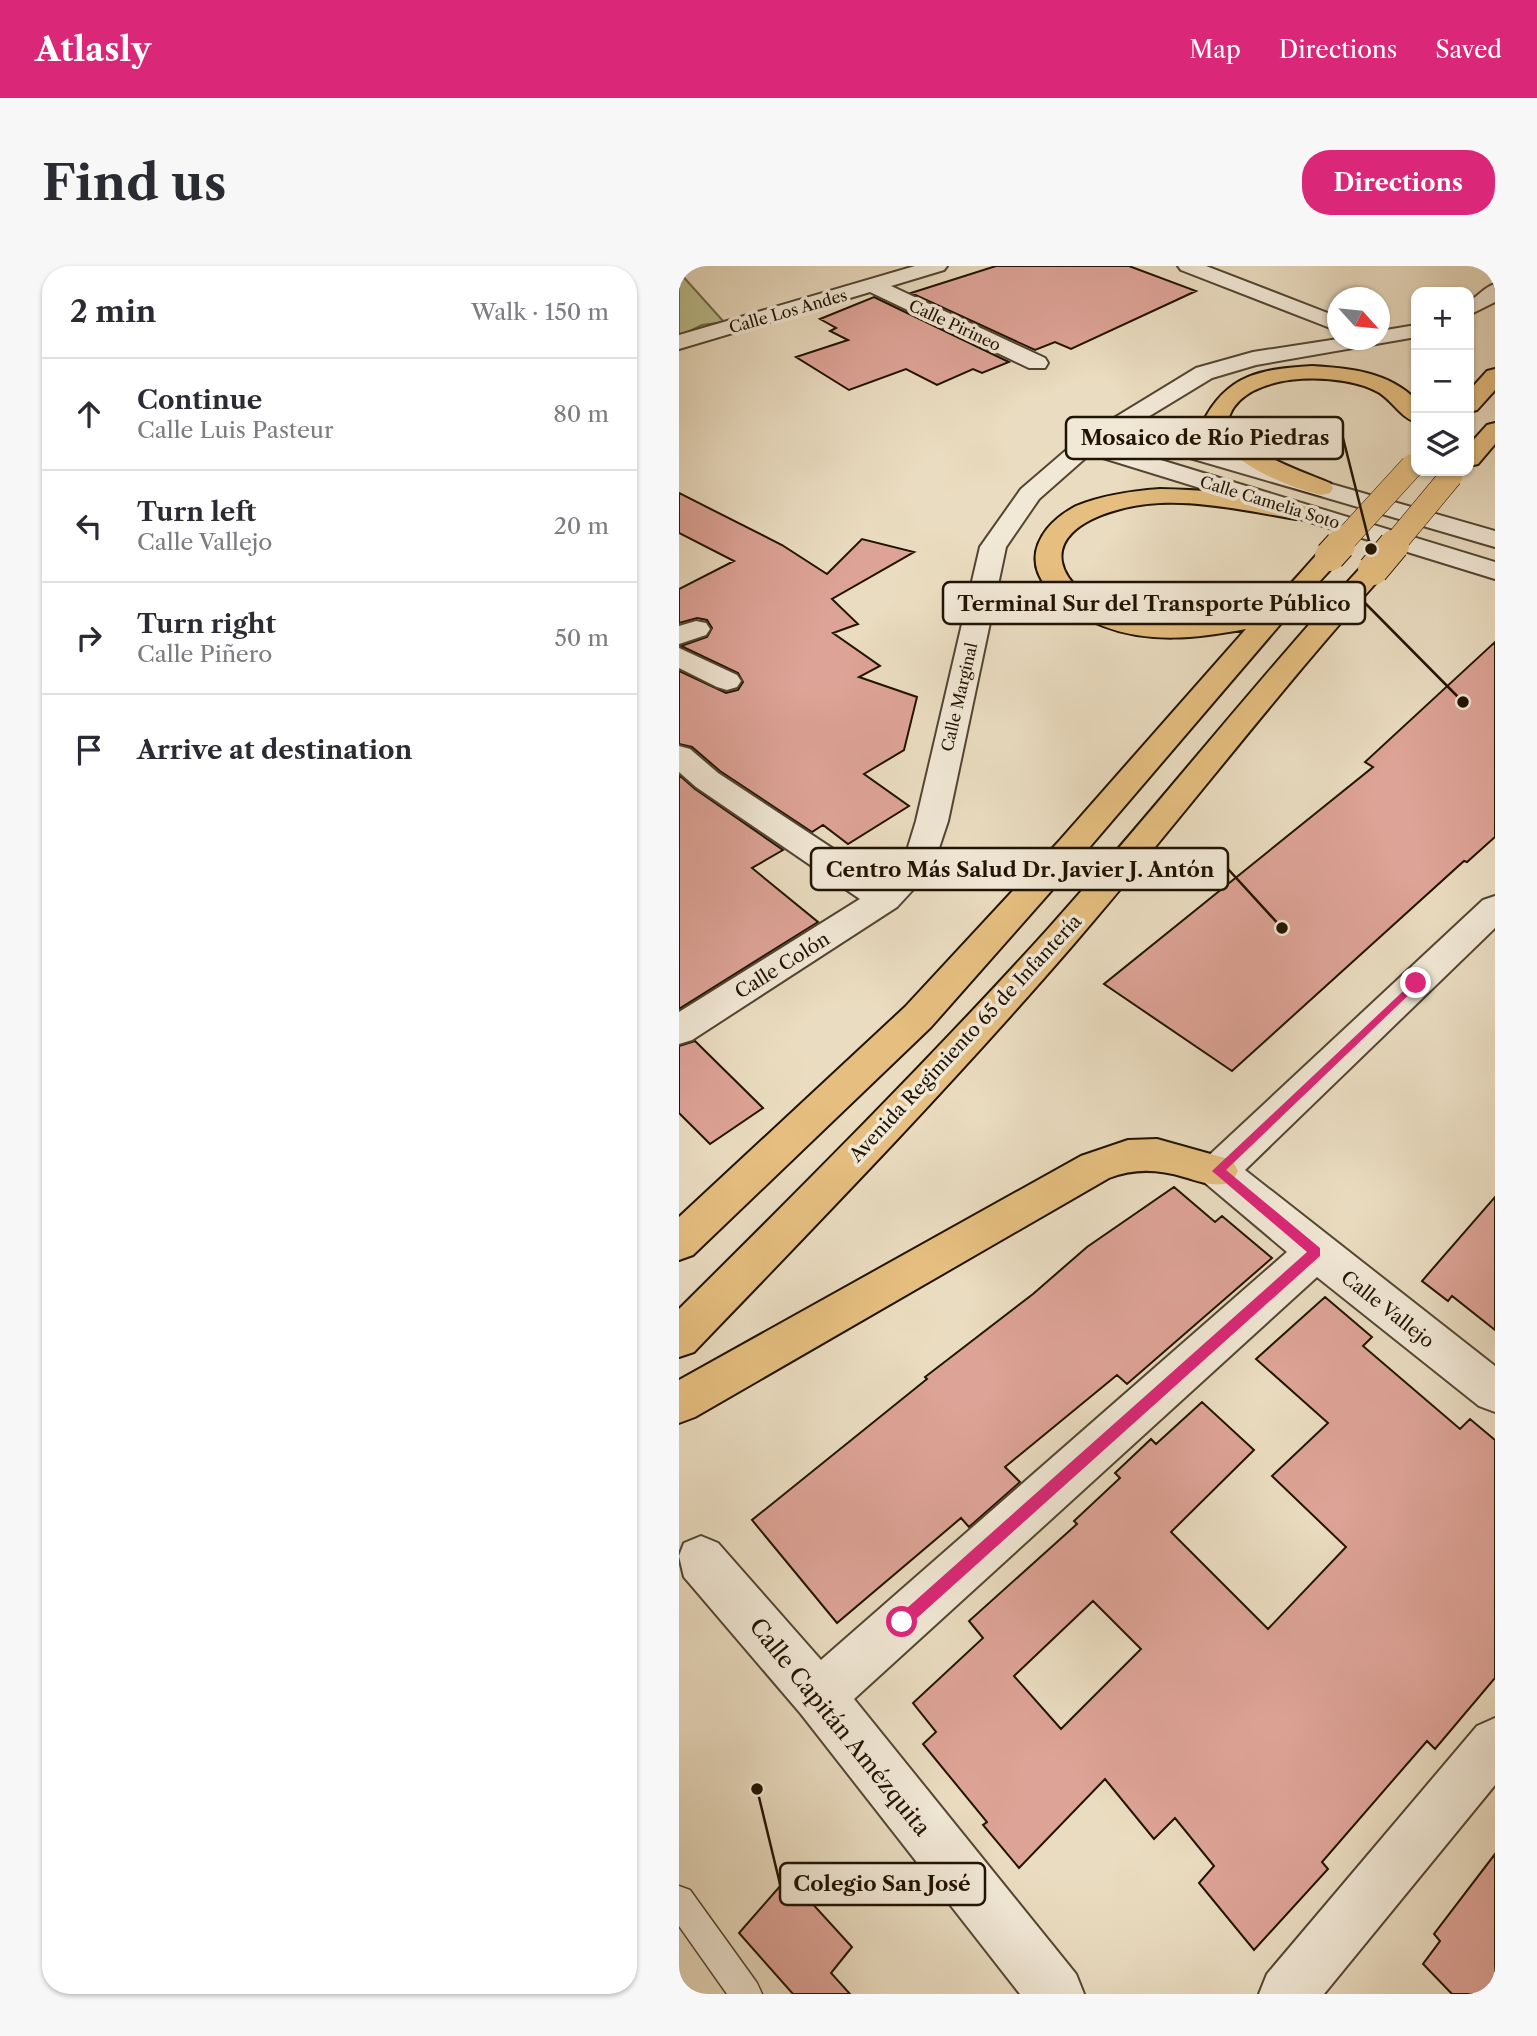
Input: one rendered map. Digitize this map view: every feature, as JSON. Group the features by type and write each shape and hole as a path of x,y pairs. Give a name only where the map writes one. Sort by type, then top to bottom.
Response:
{"highway":[{"path":"1321,488 1259,461 1226,439 1215,422 1222,403 1238,389 1266,378 1293,374 1323,374 1378,383 1397,393 1414,413"},
{"path":"1474,399 1495,376"},
{"name":"Avenida Regimiento 65 de Infantería","path":"1474,453 1495,430"},
{"path":"679,1243 918,1017 1071,848 1273,615 1411,467"},
{"name":"Avenida Regimiento 65 de Infantería","path":"679,1338 933,1077 1109,880 1317,630 1373,570 1453,476"},
{"path":"1273,615 1225,625 1166,630 1115,621 1070,598 1058,587 1051,575 1048,553 1050,542 1079,516 1132,499 1192,499 1296,511"},
{"path":"679,1403 1095,1167 1119,1156 1159,1153 1218,1171"}],"street":[{"name":"Calle Los Andes","path":"679,342 937,266"},
{"path":"1188,266 1327,321"},
{"name":"Calle Pirineo","path":"874,286 1037,363"},
{"path":"1474,307 1484,302 1495,290"},
{"path":"1390,335 1411,332"},
{"name":"Calle Marginal","path":"885,899 920,862 932,821 993,547 1030,494 1086,445 1204,373 1253,359 1327,347"},
{"path":"1113,428 1139,435"},
{"name":"Calle Camelia Soto","path":"1086,445 1495,571"},
{"name":"Calle Camelia Soto","path":"1178,447 1495,539"},
{"path":"679,657 727,681"},
{"path":"679,756 707,780 885,899"},
{"path":"679,796 707,780"},
{"name":"Calle Colón","path":"679,1030 885,899"},
{"path":"1218,1171 1495,908"},
{"name":"Calle Vallejo","path":"1218,1171 1316,1252 1495,1392"},
{"path":"819,1696 1316,1252"},
{"name":"Calle Capitán Amézquita","path":"701,1560 819,1696 1056,1994"},
{"path":"1287,1994 1495,1744"}],"lane":[{"path":"679,1901 745,1994"}],"green space":[{"path":"679,272 724,322 702,325 679,336"}],"building":[{"path":"996,266 1129,266 1196,291 1071,349 1055,342 1035,350 911,293"},
{"path":"874,297 1009,362 982,373 973,369 937,385 906,369 849,390 796,357 848,340 830,331 836,328 820,319"},
{"path":"679,493 782,545 827,574 862,539 914,552 832,599 858,624 833,633 880,666 859,677 917,697 904,750 864,774 909,806 848,844 823,825 812,832 720,771 692,747 679,744 679,671 726,693 738,690 743,682 738,673 681,646 707,637 712,628 707,620 697,618 679,623 679,589 734,561 679,533"},
{"path":"1495,642 1495,837 1467,862 1464,861 1232,1071 1104,984 1373,767 1365,762"},
{"path":"679,775 783,850 752,868 818,922 679,1009"},
{"path":"695,1041 763,1108 710,1144 679,1113 679,1046"},
{"path":"1174,1187 1215,1222 1222,1216 1272,1258 1127,1384 1117,1375 1005,1467 1020,1482 969,1527 961,1518 837,1623 752,1520 927,1379 925,1377 1033,1294 1087,1247"},
{"path":"1495,1197 1495,1330 1452,1296 1448,1301 1422,1281"},
{"path":"1325,1297 1372,1337 1363,1346 1460,1429 1470,1419 1495,1440 1495,1678 1435,1749 1427,1741 1322,1862 1328,1869 1254,1950 1199,1883 1214,1866 1175,1818 1154,1839 1105,1779 1019,1868 983,1825 987,1822 923,1744 936,1732 913,1703 983,1638 969,1621 1077,1524 1074,1521 1120,1478 1115,1473 1151,1439 1156,1444 1202,1402 1254,1450 1171,1532 1268,1629 1346,1547 1272,1476 1328,1423 1256,1359","holes":["1093,1601 1141,1649 1061,1729 1014,1676"]},
{"path":"1495,1854 1495,1994 1452,1994 1423,1964 1440,1941 1434,1934"},
{"path":"788,1877 852,1947 831,1973 850,1994 793,1994 739,1933"}],"place":[{"name":"Mosaico de Río Piedras","path":"1371,549"},
{"name":"Terminal Sur del Transporte Público","path":"1463,702"},
{"name":"Centro Más Salud Dr. Javier J. Antón","path":"1282,928"},
{"name":"Colegio San José","path":"757,1789"}],"route":[{"path":"902,1622 1316,1252 1218,1171 1416,983"}]}
